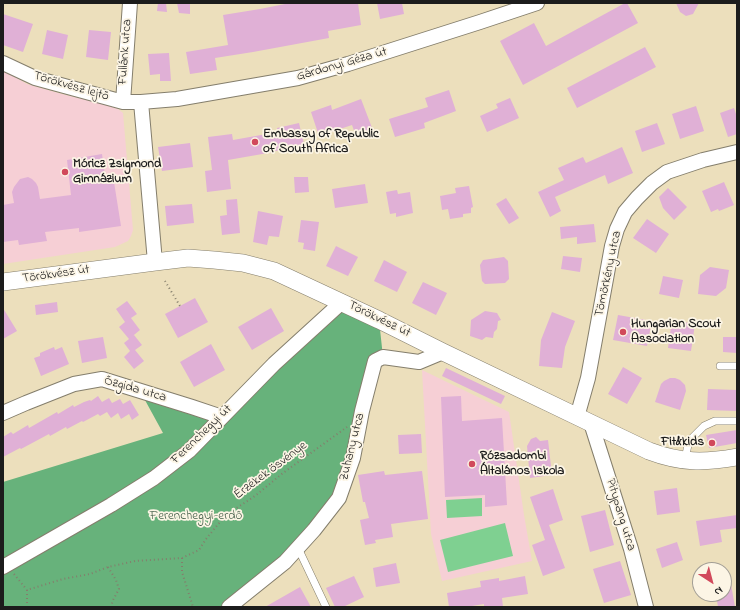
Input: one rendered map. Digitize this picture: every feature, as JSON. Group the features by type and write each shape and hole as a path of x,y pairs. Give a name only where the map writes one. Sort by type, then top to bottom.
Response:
{"street":[{"name":"Fullánk utca","path":"123,102 130,3"},
{"name":"Gárdonyi Géza út","path":"141,102 177,99 298,78 348,64 531,4"},
{"name":"Törökvész lejtő","path":"3,63 36,78 123,102 141,102"},
{"path":"141,102 155,262"},
{"name":"Tömörkény utca","path":"584,420 588,378 612,246 617,229 626,212 652,183 667,172 703,160 737,152"},
{"name":"Törökvész út","path":"3,282 188,258 243,263 274,271 342,302 649,451 662,456 684,461 697,462 737,457"},
{"name":"Ferenchegyi út","path":"5,566 111,505 154,478 190,451 274,364 342,302"},
{"name":"Zuhany utca","path":"229,607 285,562 314,530 339,498 353,458 362,411 375,361 383,357 419,362 443,352"},
{"name":"Őzgida utca","path":"3,413 74,384 102,379 222,417"},
{"name":"Pitypang utca","path":"584,420 631,549 646,607"}],"lane":[{"path":"720,366 737,366"},
{"path":"684,461 688,445 692,438 704,426 715,421 737,421"},
{"path":"298,548 326,607"}],"path":[{"path":"165,281 180,306"},
{"name":"Érzékek ösvénye","path":"27,590 63,579 90,574 108,567 135,561 182,558 199,550 220,522 232,511 255,496 355,421 362,411"},
{"path":"182,558 182,572 193,607"},
{"path":"5,566 27,590 27,607"},
{"path":"108,567 116,580 119,589 110,607"}],"shaded area":[{"name":"Móricz Zsigmond Gimnázium","path":"3,70 27,84 103,104 118,109 123,113 133,230 128,241 115,247 3,264"},
{"name":"Rózsadombi Általános Iskola","path":"422,370 509,412 532,561 442,581 431,534"}],"green space":[{"name":"Ferenchegyi-erdő","path":"342,302 379,320 383,357 353,458 314,530 229,607 3,607 3,482 163,433 140,391 222,417"},
{"path":"482,498 482,516 447,518 446,500"},
{"path":"505,523 513,556 448,572 440,540"}],"building":[{"path":"158,3 166,3 167,12 157,11"},
{"path":"177,3 190,3 190,14 179,13"},
{"path":"290,3 358,3 361,25 328,31 329,38 215,58 217,70 190,74 186,52 228,45 223,15"},
{"path":"377,3 402,3 404,14 380,19"},
{"path":"627,3 638,23 523,85 500,41 534,23 546,46"},
{"path":"676,3 699,3 693,14 686,16 680,12"},
{"path":"3,14 33,24 23,52 3,45"},
{"path":"47,30 68,35 63,59 42,54"},
{"path":"89,30 111,32 108,60 86,57"},
{"path":"645,47 656,67 577,108 567,88"},
{"path":"169,53 171,81 160,81 160,74 150,75 148,54"},
{"path":"449,90 456,111 424,123 425,128 395,137 389,119 428,107 425,98"},
{"path":"510,98 519,118 487,132 480,116 498,108 496,104"},
{"path":"361,99 374,133 357,139 352,125 319,136 311,112 331,105 332,110"},
{"path":"696,106 704,131 680,139 672,114"},
{"path":"734,108 737,117 737,134 728,137 720,113"},
{"path":"299,123 304,144 268,153 228,160 231,189 207,192 205,171 212,170 208,137 232,134 233,140 278,132 277,128"},
{"path":"657,123 665,144 642,152 635,131"},
{"path":"190,143 193,167 162,171 158,147"},
{"path":"622,147 633,173 608,184 605,175 555,197 561,211 550,217 538,192 564,180 558,168 583,157 586,163"},
{"path":"102,154 106,183 114,182 121,226 79,232 79,228 45,232 47,241 19,245 18,240 3,242 3,205 14,203 12,192 20,179 28,177 36,183 40,199 71,195 67,160"},
{"path":"294,177 308,177 309,192 295,193"},
{"path":"724,182 734,205 719,211 718,209 711,212 702,191"},
{"path":"365,184 368,203 335,208 332,189"},
{"path":"469,186 473,207 471,208 471,213 463,214 463,217 450,219 448,209 442,210 440,196 456,193 455,188"},
{"path":"668,188 687,207 674,220 663,208 659,197"},
{"path":"397,190 398,194 410,192 413,213 396,217 396,213 390,214 386,192"},
{"path":"506,198 519,218 509,224 496,204"},
{"path":"237,199 240,233 222,235 220,216 227,215 226,200"},
{"path":"192,204 194,223 167,226 165,206"},
{"path":"258,211 283,216 279,237 269,236 267,245 253,242"},
{"path":"647,219 669,234 656,253 633,238"},
{"path":"301,220 319,222 315,251 303,249 304,243 298,242"},
{"path":"594,224 596,242 577,244 577,237 561,239 560,227"},
{"path":"336,246 358,257 348,276 326,266"},
{"path":"563,256 582,258 580,272 561,269"},
{"path":"504,257 508,261 509,279 505,283 485,284 482,281 480,265 483,260"},
{"path":"384,260 407,272 397,292 374,281"},
{"path":"710,267 729,270 726,288 716,296 698,294 700,275"},
{"path":"663,276 683,280 679,298 659,294"},
{"path":"423,282 447,293 436,315 412,303"},
{"path":"195,298 208,322 178,338 165,314"},
{"path":"127,301 137,314 131,318 140,330 129,339 119,327 125,322 116,309"},
{"path":"57,302 58,312 36,315 35,305"},
{"path":"3,308 17,331 3,339"},
{"path":"271,308 284,331 252,350 238,327"},
{"path":"485,311 497,313 501,320 498,321 497,329 494,332 493,338 486,337 482,340 470,336 471,320"},
{"path":"552,312 575,321 565,347 562,368 539,366 541,340"},
{"name":"Hungarian Scout Association","path":"618,315 652,321 647,346 613,340"},
{"path":"672,320 695,324 691,351 668,348"},
{"path":"134,335 142,345 135,350 144,361 134,369 124,357 130,351 124,343"},
{"path":"103,337 107,358 82,363 78,341"},
{"path":"723,337 737,337 737,353 723,352"},
{"path":"211,344 225,370 194,387 180,362"},
{"path":"54,347 55,350 62,347 69,364 41,376 34,358 40,356 40,353"},
{"path":"623,367 642,378 627,404 608,394"},
{"path":"446,368 505,396 501,404 442,376"},
{"path":"670,378 680,380 685,385 686,391 680,410 655,402 661,384"},
{"path":"708,389 737,390 737,411 707,410"},
{"path":"98,396 102,402 109,398 112,403 120,399 123,404 130,400 139,415 132,420 129,414 121,419 118,413 111,418 107,412 100,416 98,414 67,429 66,427 50,436 49,434 3,457 3,437 11,432 13,434 28,425 29,428 57,412 58,414 73,405 74,407 84,402 91,401"},
{"path":"461,396 462,421 502,418 507,505 485,507 485,495 445,497 441,397"},
{"path":"737,430 737,443 709,448 706,435"},
{"path":"421,434 422,453 399,454 398,435"},
{"path":"536,437 540,441 548,440 552,475 530,478 527,446 531,439"},
{"path":"384,471 385,475 422,471 428,519 391,524 393,537 375,540 376,543 365,545 360,520 369,518 365,502 363,502 358,475"},
{"path":"677,488 680,512 657,515 654,491"},
{"path":"553,489 563,520 549,525 565,568 543,576 532,545 545,540 530,497"},
{"path":"605,510 614,545 590,552 581,516"},
{"path":"737,515 737,528 720,530 722,542 700,546 696,521"},
{"path":"677,542 683,560 662,568 656,549"},
{"path":"620,561 631,595 604,603 593,569"},
{"path":"396,563 400,583 376,587 373,568"},
{"path":"354,576 364,597 343,607 335,607 326,588"},
{"path":"525,576 528,594 502,598 503,607 484,607 484,604 466,607 449,607 447,593 481,587 480,581 499,578 499,581"},
{"path":"300,587 311,607 265,607"},
{"path":"732,590 735,607 718,607 717,602 732,602"}],"place":[{"name":"Embassy of Republic of South Africa","path":"255,142"},
{"name":"Móricz Zsigmond Gimnázium","path":"65,172"},
{"name":"Hungarian Scout Association","path":"623,332"},
{"name":"Fit&kids","path":"712,443"},
{"name":"Rózsadombi Általános Iskola","path":"472,464"}]}
